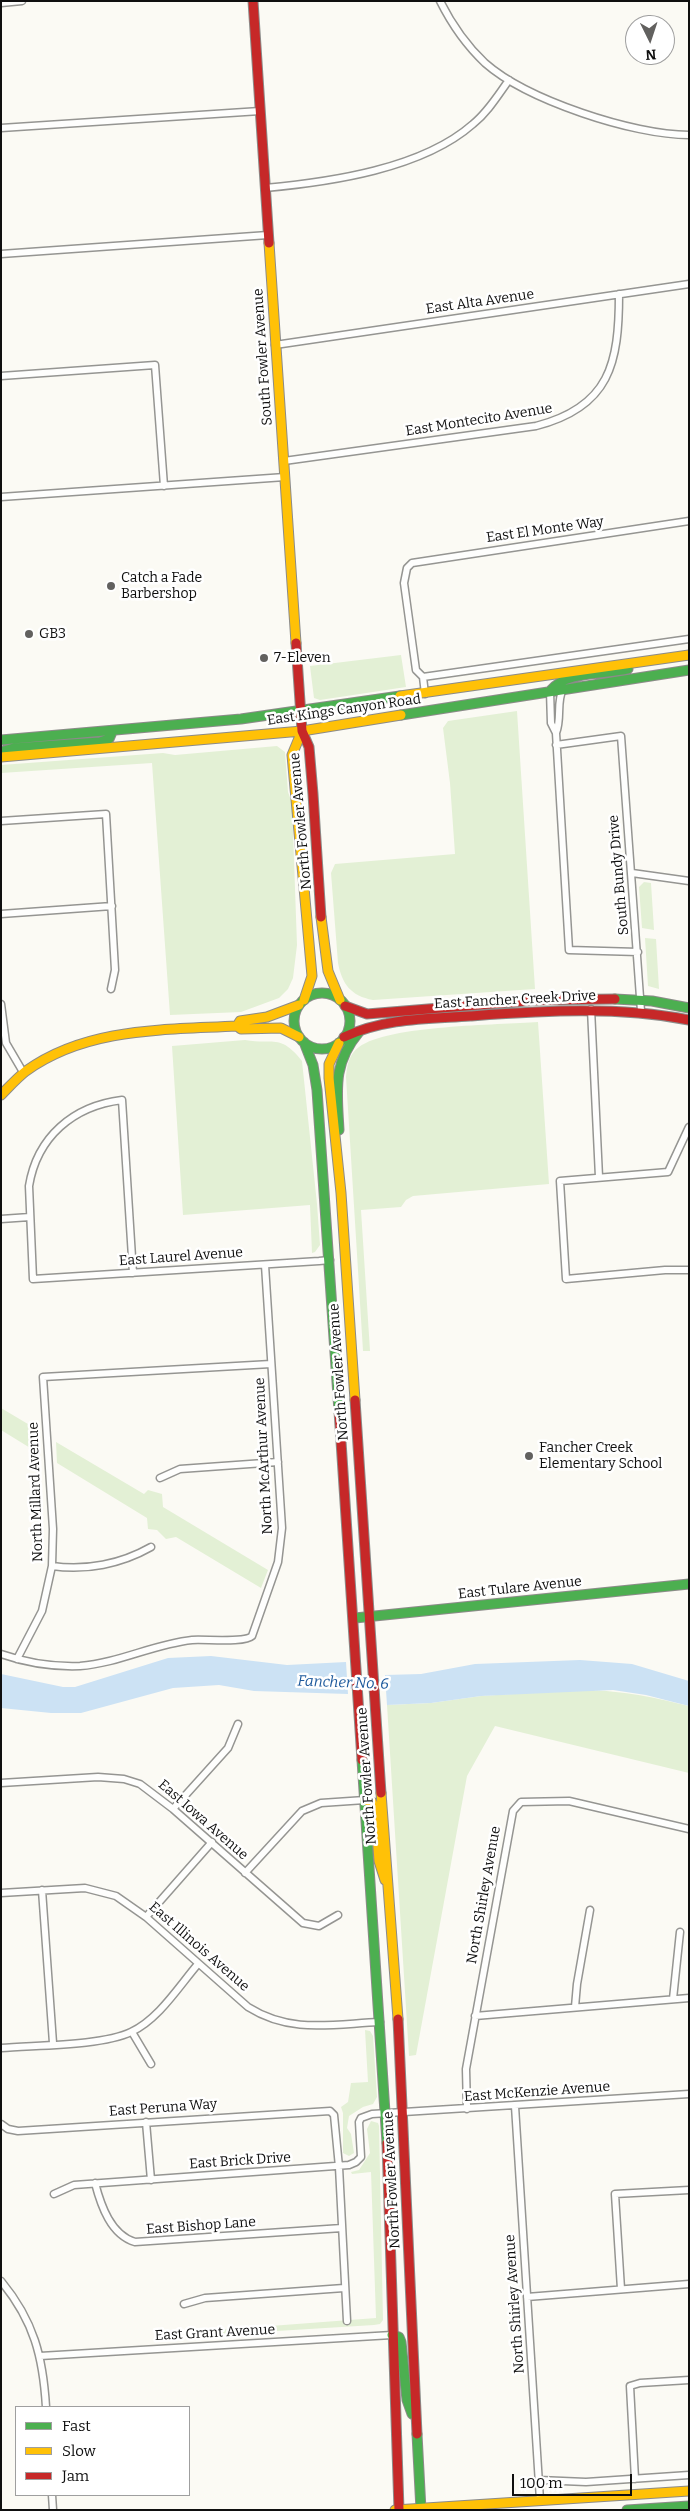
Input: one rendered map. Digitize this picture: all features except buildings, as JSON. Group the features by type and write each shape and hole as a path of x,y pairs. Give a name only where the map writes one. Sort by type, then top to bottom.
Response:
{"main road":[{"name":"South Fowler Avenue","path":"252,1 302,731"},
{"name":"East Kings Canyon Road","path":"1,740 112,732 300,711 689,655"},
{"path":"550,691 555,684 566,680 623,670 644,661"},
{"name":"East Kings Canyon Road","path":"1,757 124,748 302,731 433,712 550,691 689,670"},
{"name":"North Fowler Avenue","path":"301,1002 312,976 292,755 302,731"},
{"name":"North Fowler Avenue","path":"302,731 309,747 320,872 325,962 331,984 343,1003"},
{"path":"1,752 14,748 100,742 109,739 112,732"},
{"path":"1,1095 24,1072 60,1050 100,1036 237,1026 241,1029 281,1028 311,1046 325,1048 342,1040 350,1022 343,1003 334,996 318,993 267,1017 240,1021 237,1026"},
{"name":"East Fancher Creek Drive","path":"343,1003 367,1014 570,999 641,1000 689,1008"},
{"path":"301,1002 294,1023 302,1040"},
{"name":"East Fancher Creek Drive","path":"342,1040 364,1028 426,1018 591,1009 640,1011 689,1020"},
{"path":"341,1192 338,1071 347,1046 364,1028"},
{"name":"North Fowler Avenue","path":"302,1040 313,1060 315,1073 355,1618 386,2114 399,2510"},
{"name":"North Fowler Avenue","path":"342,1040 331,1057 329,1078 341,1192 389,1889 421,2509"},
{"name":"East Tulare Avenue","path":"355,1618 689,1584"},
{"path":"366,1800 372,1802 375,1808 379,1861 389,1889"},
{"path":"392,2336 399,2337 401,2342 407,2400 415,2421"},
{"path":"395,2510 689,2491"},
{"path":"627,2510 689,2506"}],"street":[{"path":"1,3 22,1"},
{"path":"440,1 469,45 484,62 509,80 603,120 658,133 689,134"},
{"path":"265,188 341,178 393,165 427,152 456,137 471,126 490,106 509,80"},
{"path":"1,128 260,111"},
{"path":"1,254 268,235"},
{"name":"East Alta Avenue","path":"275,345 689,284"},
{"name":"East Montecito Avenue","path":"284,461 536,426 561,420 580,409 595,396 605,380 613,362 619,330 619,294"},
{"path":"1,376 155,365 164,486"},
{"path":"1,497 285,477"},
{"name":"East El Monte Way","path":"423,677 416,670 404,583 406,568 420,561 689,521"},
{"name":"East Kings Canyon Road","path":"423,677 689,639"},
{"path":"423,677 425,694"},
{"path":"563,689 559,700 560,722 556,733 556,745 569,950 638,952"},
{"path":"550,691 551,722 556,733"},
{"name":"South Bundy Drive","path":"556,745 620,736 638,952 640,1011"},
{"path":"1,821 106,814 115,970 111,989"},
{"path":"632,873 689,881"},
{"path":"1,914 112,906"},
{"path":"1,1004 6,1043 24,1072"},
{"path":"591,1009 600,1177"},
{"path":"1,1219 30,1217 32,1172 40,1150 48,1139 76,1114 103,1103 122,1100 133,1273"},
{"path":"689,1127 668,1172 560,1181 566,1279 665,1270 689,1270"},
{"name":"East Laurel Avenue","path":"30,1217 33,1279 330,1260"},
{"name":"North McArthur Avenue","path":"17,1659 37,1664 81,1666 121,1658 173,1643 212,1638 249,1639 254,1632 274,1576 281,1545 266,1264"},
{"name":"North Millard Avenue","path":"17,1659 42,1611 52,1566 53,1529 43,1378 271,1364"},
{"path":"160,1478 180,1469 278,1462"},
{"path":"52,1566 80,1567 103,1564 129,1558 151,1547"},
{"path":"1,1654 17,1659"},
{"path":"173,1809 228,1748 238,1724"},
{"name":"East Iowa Avenue","path":"1,1783 98,1777 124,1779 154,1792 303,1923 319,1926 338,1915"},
{"path":"245,1873 302,1811 321,1803 366,1800"},
{"name":"North Shirley Avenue","path":"467,2109 466,2069 513,1811 516,1806 520,1802 561,1800 689,1829"},
{"path":"146,1917 212,1842"},
{"name":"East Illinois Avenue","path":"1,1893 85,1888 100,1891 130,1904 248,2007 275,2021 307,2026 380,2022"},
{"path":"42,1890 53,2044"},
{"path":"576,2006 577,1984 590,1910"},
{"path":"673,1999 680,1932"},
{"path":"1,2048 95,2041 132,2032 156,2012 198,1964"},
{"path":"475,2016 689,1998"},
{"path":"132,2032 151,2064"},
{"name":"East McKenzie Avenue","path":"386,2114 689,2094"},
{"name":"North Shirley Avenue","path":"514,2106 540,2500"},
{"name":"East Peruna Way","path":"1,2124 8,2129 18,2131 330,2111 334,2115 339,2167"},
{"name":"East Brick Drive","path":"54,2194 74,2185 95,2183 339,2167 356,2162 360,2157 358,2128 361,2118 372,2114 386,2114"},
{"path":"146,2122 151,2180"},
{"path":"339,2167 347,2322"},
{"name":"East Bishop Lane","path":"95,2183 104,2211 111,2223 128,2240 135,2242 342,2228"},
{"path":"621,2289 615,2194 689,2190"},
{"path":"1,2281 19,2303 36,2341 44,2373 46,2406"},
{"path":"527,2297 689,2284"},
{"path":"184,2304 205,2298 344,2288"},
{"name":"East Grant Avenue","path":"40,2356 392,2336"},
{"path":"634,2479 630,2386 640,2383 689,2380"},
{"path":"539,2480 586,2482 689,2475"},
{"path":"52,2496 53,2510"}],"green space":[{"path":"401,655 406,687 320,700 314,698 310,666"},
{"path":"517,711 535,989 373,1000 353,992 345,983 338,963 331,873 335,864 455,854 450,783 443,728 448,721"},
{"path":"277,746 285,752 288,792 292,803 297,945 293,978 288,989 279,998 241,1012 170,1015 152,763 1,773 1,765 163,753 175,755"},
{"path":"644,882 651,883 654,930 642,928 639,887"},
{"path":"645,938 656,939 659,989 648,986"},
{"path":"538,1022 549,1184 413,1196 406,1200 401,1207 361,1210 370,1351 363,1351 346,1077 351,1056 359,1047 394,1034 445,1027"},
{"path":"245,1040 282,1043 302,1061 320,1245 312,1253 310,1205 183,1215 172,1046"},
{"path":"1,1408 38,1430 40,1454 1,1430"},
{"path":"56,1442 144,1494 148,1490 162,1494 163,1507 268,1570 261,1588 176,1537 166,1539 157,1530 148,1529 147,1518 57,1463"},
{"path":"577,1690 633,1694 689,1706 689,1773 495,1726 467,1776 416,2055 409,2056 387,1705 431,1703 481,1696"},
{"path":"365,2030 370,2031 373,2036 377,2097 373,2104 363,2107 349,2116 347,2128 351,2134 354,2153 349,2156 343,2153 343,2113 341,2107 348,2102 351,2083 368,2082"},
{"path":"371,2121 378,2123 379,2126 383,2320 380,2324 196,2336 191,2332 376,2318 371,2172 352,2174 351,2172 359,2170 370,2153 367,2129"}],"water":[{"path":"211,1656 287,1665 346,1662 348,1694 254,1691 219,1685 173,1688 81,1713 51,1713 1,1708 1,1674 63,1687 75,1687 168,1658"},
{"path":"580,1660 632,1664 689,1681 689,1706 646,1695 613,1690 481,1696 431,1703 387,1705 385,1675 421,1674 475,1664"}],"waterway":[{"name":"Fancher No. 6","path":"337,1684 397,1684"}],"traffic: fast":[{"path":"550,691 557,684 576,676 628,669"},
{"path":"401,715 689,670"},
{"path":"1,740 241,719 400,696"},
{"path":"1,752 14,748 100,742 109,739 112,732"},
{"path":"322,993 337,998 345,1006 350,1021 345,1036 337,1044 322,1049 307,1044 299,1036 294,1021 299,1006 307,998 322,993"},
{"path":"615,999 652,1001 689,1008"},
{"path":"339,1130 337,1090 340,1067 344,1055 359,1032"},
{"path":"304,1042 313,1065 317,1090 339,1411"},
{"path":"355,1618 689,1584"},
{"path":"362,1760 387,2143"},
{"path":"392,2335 399,2337 401,2342 407,2400 412,2414"},
{"path":"417,2434 421,2510"},
{"path":"627,2510 689,2506"}],"traffic: slow":[{"path":"269,243 296,643"},
{"path":"400,696 689,655"},
{"path":"1,757 302,731 401,715"},
{"path":"302,731 292,755 312,976 304,1000"},
{"path":"321,917 328,971 340,1000"},
{"path":"237,1026 240,1021 267,1017 299,1005"},
{"path":"1,1095 26,1071 50,1057 75,1046 101,1038 155,1030 237,1026 241,1029 281,1028 299,1037"},
{"path":"339,1043 329,1064 329,1078 341,1193 355,1400"},
{"path":"381,1793 398,2019"},
{"path":"365,1800 372,1802 375,1808 379,1861 385,1880"},
{"path":"395,2510 689,2491"}],"traffic: jam":[{"path":"253,1 269,243"},
{"path":"296,643 302,731 309,747 321,917"},
{"path":"345,1006 367,1014 538,1000 615,999"},
{"path":"344,1037 375,1026 406,1020 525,1013 607,1011 689,1020"},
{"path":"355,1400 381,1793"},
{"path":"339,1411 362,1760"},
{"path":"398,2019 417,2434"},
{"path":"387,2143 399,2510"}],"place":[{"name":"Catch a Fade Barbershop","path":"111,586"},
{"name":"GB3","path":"29,634"},
{"name":"7-Eleven","path":"264,658"},
{"name":"Fancher Creek Elementary School","path":"529,1456"}]}
